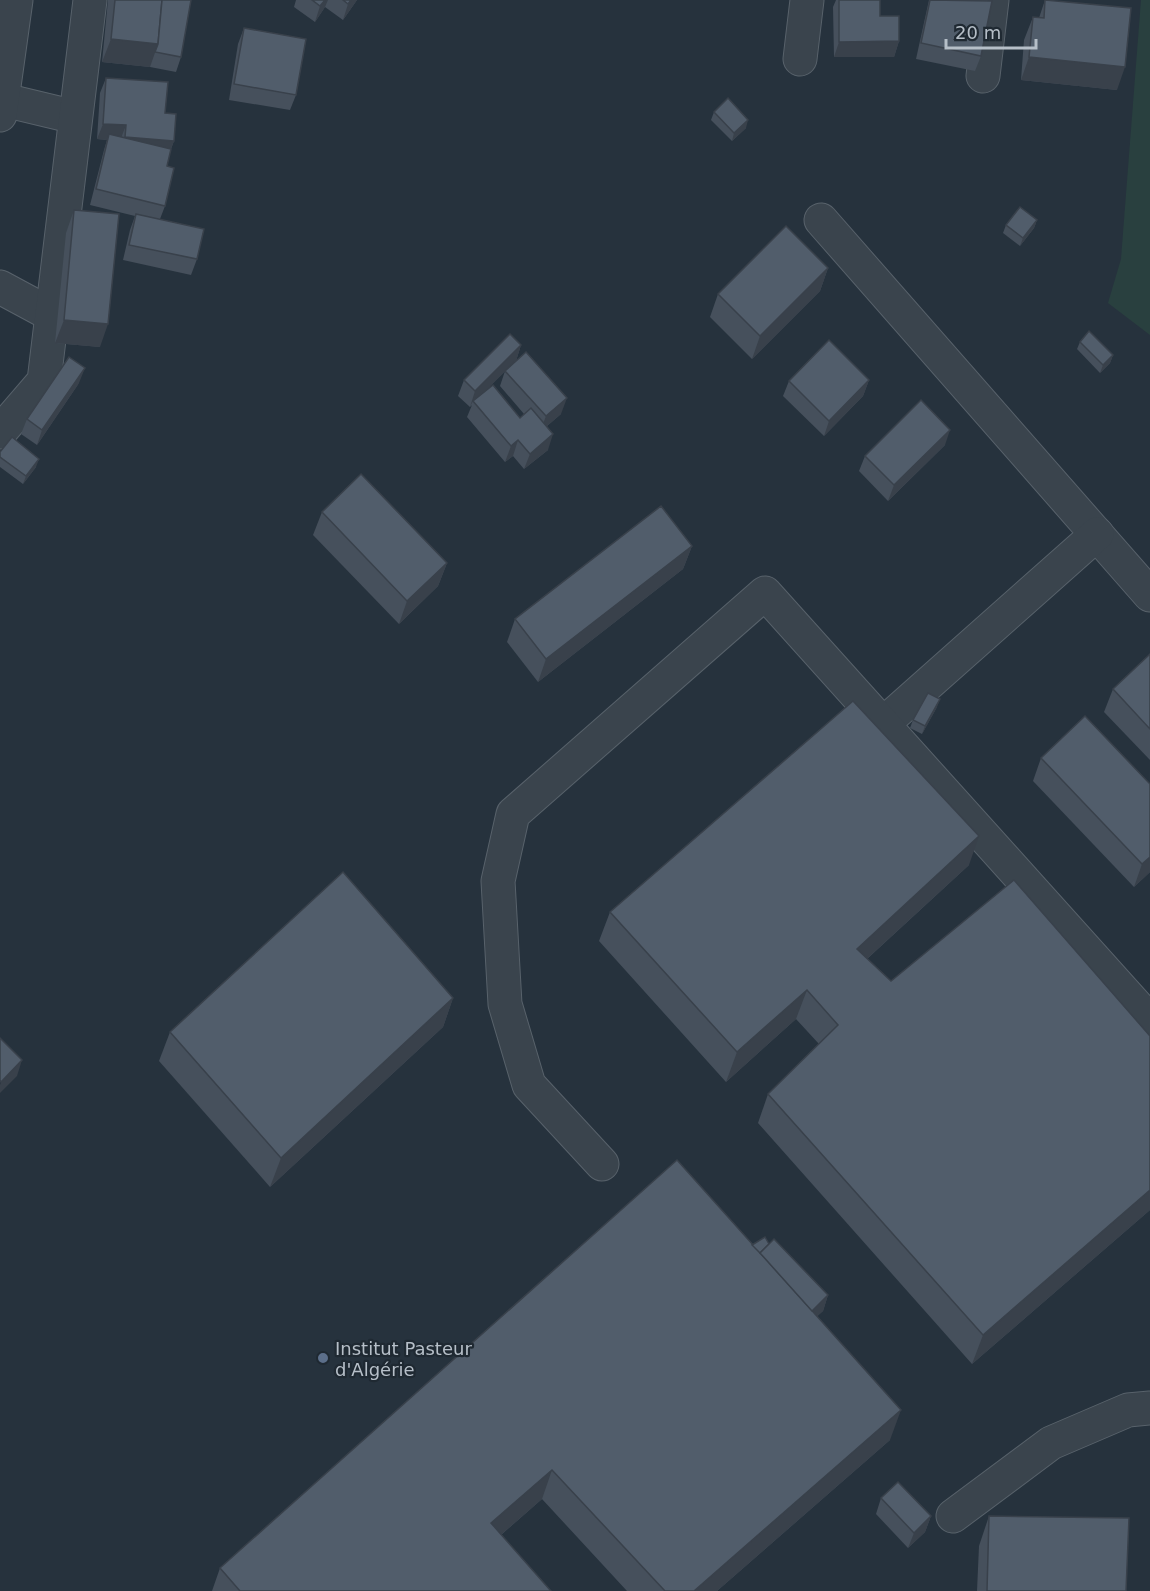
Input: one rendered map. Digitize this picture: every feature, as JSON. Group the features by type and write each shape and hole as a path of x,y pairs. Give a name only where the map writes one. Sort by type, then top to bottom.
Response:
{"street":[{"path":"16,0 1,105 75,117"},
{"path":"0,432 44,381 90,0"},
{"path":"800,59 807,0"},
{"path":"983,76 992,0"},
{"path":"821,220 1150,595"},
{"path":"0,287 52,315"},
{"path":"883,724 1097,534"},
{"path":"602,1164 529,1085 505,1004 498,881 513,814 765,594 1150,1021"},
{"path":"953,1516 1051,1443 1128,1410 1150,1408"}],"green space":[{"path":"1141,0 1150,0 1150,335 1108,303 1121,259"}],"building":[{"path":"115,0 162,0 158,44 111,39"},
{"path":"162,0 191,0 181,57 155,52 158,44"},
{"path":"312,0 325,0 320,6"},
{"path":"839,0 880,0 880,16 899,16 899,41 839,42"},
{"path":"930,0 992,1 981,56 921,43"},
{"path":"1045,0 1131,8 1125,67 1029,57 1033,17 1044,18"},
{"path":"244,28 306,39 296,95 234,84"},
{"path":"106,78 168,82 165,113 176,114 174,141 125,137 126,125 103,124"},
{"path":"728,98 748,120 734,133 714,112"},
{"path":"109,134 171,149 167,166 174,168 165,206 96,189"},
{"path":"1020,207 1037,220 1023,238 1006,225"},
{"path":"74,210 119,214 108,324 64,320"},
{"path":"136,214 204,229 197,259 129,245"},
{"path":"786,226 828,268 760,336 718,294"},
{"path":"1089,331 1113,355 1103,365 1080,342"},
{"path":"510,334 521,345 475,391 464,380"},
{"path":"829,340 869,380 829,421 789,381"},
{"path":"526,352 567,398 546,416 505,371"},
{"path":"69,357 85,368 42,430 27,419"},
{"path":"493,385 520,418 531,408 553,434 530,454 518,440 511,446 473,401"},
{"path":"921,400 950,430 894,485 865,456"},
{"path":"12,437 39,459 26,476 0,457 0,452"},
{"path":"361,474 447,563 407,601 322,512"},
{"path":"661,506 692,546 546,659 515,619"},
{"path":"1150,654 1150,729 1113,689"},
{"path":"928,693 940,699 925,726 913,720"},
{"path":"853,701 979,836 857,949 891,981 1014,880 1150,1036 1150,1190 983,1335 768,1094 838,1025 807,990 737,1052 610,912"},
{"path":"1085,716 1150,784 1150,857 1142,864 1041,758"},
{"path":"343,872 453,998 281,1158 170,1032"},
{"path":"0,1038 22,1060 1,1082 0,1080"},
{"path":"677,1160 901,1410 694,1591 665,1591 552,1470 491,1523 551,1591 240,1591 220,1568"},
{"path":"765,1237 769,1244 760,1253 752,1245"},
{"path":"774,1239 828,1295 812,1311 760,1253"},
{"path":"898,1482 931,1516 914,1533 881,1498"},
{"path":"989,1516 1129,1518 1126,1591 987,1591"}],"place":[{"name":"Institut Pasteur d'Algérie","path":"323,1358"}]}
